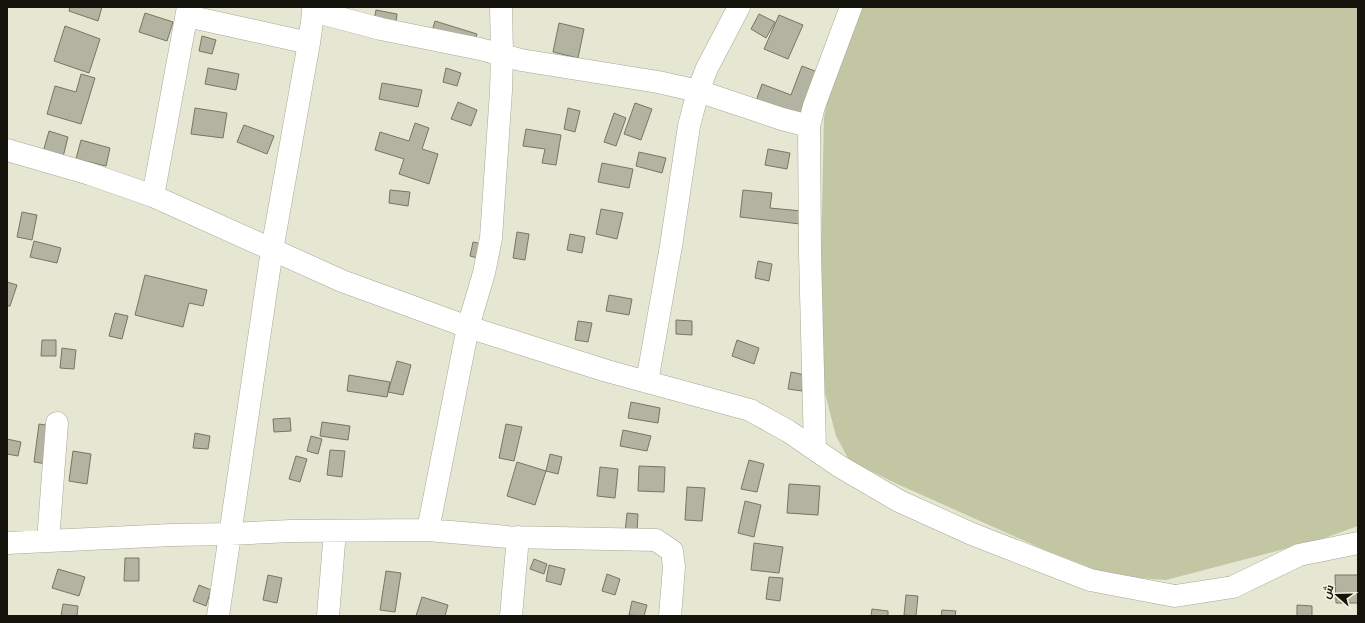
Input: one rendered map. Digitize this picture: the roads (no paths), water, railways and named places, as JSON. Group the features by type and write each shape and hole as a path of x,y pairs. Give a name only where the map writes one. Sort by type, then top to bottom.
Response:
{"street":[{"path":"428,530 468,326 484,273 491,238 501,91 501,7"},
{"path":"647,382 671,246 689,126 698,91 707,68 739,7"},
{"path":"815,449 810,253 809,126 814,106 851,7"},
{"path":"218,616 272,250 309,43 313,9 381,29 502,54 521,60 658,82 698,91 782,119 809,126"},
{"path":"153,196 188,12 309,43"},
{"path":"7,150 90,174 153,196 342,281 468,326 607,371 750,410 788,431 839,466 899,501 972,534 1090,580 1175,596 1234,587 1299,555 1358,544"},
{"path":"48,541 57,423"},
{"path":"7,543 172,535 428,530 518,537 656,540 672,551 674,567 670,616"},
{"path":"328,616 335,531"},
{"path":"512,616 518,537"}]}
